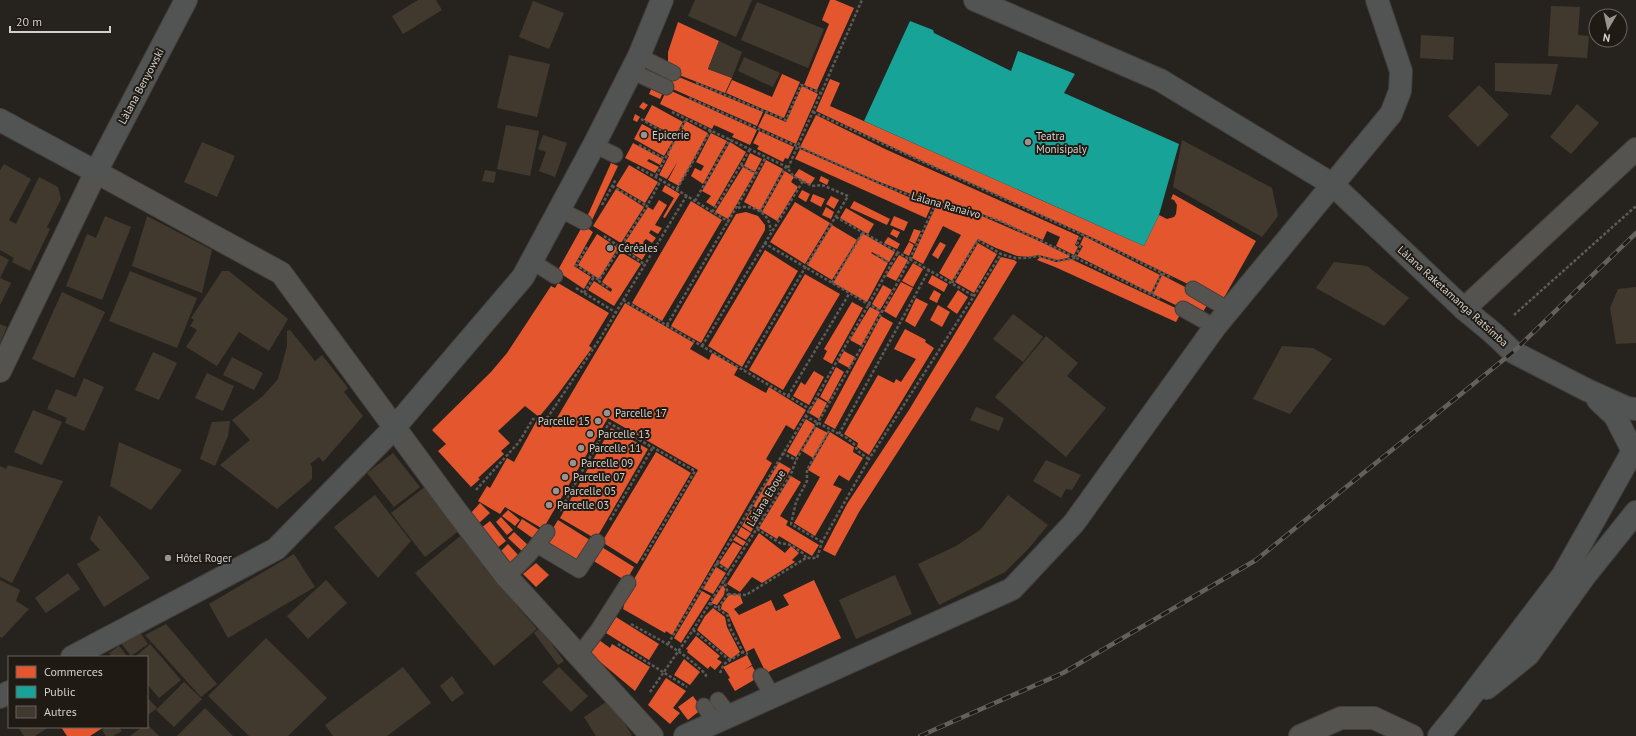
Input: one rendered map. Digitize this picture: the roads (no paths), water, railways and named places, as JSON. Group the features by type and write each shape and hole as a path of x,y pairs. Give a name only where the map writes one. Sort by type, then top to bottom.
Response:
{"street":[{"name":"Làlana Benyowski","path":"96,172 186,0"},
{"path":"74,656 276,549 394,428 523,277 533,262 635,63 662,0"},
{"name":"Làlana Raketamanga Ratsimba","path":"974,0 1160,80 1332,184 1464,309 1513,352 1588,390"},
{"path":"685,736 717,711 772,697 1012,589 1074,523 1215,327 1391,114 1400,92 1401,71 1376,0"},
{"path":"0,120 281,273 394,428 506,576 652,736"},
{"path":"1464,309 1636,149"},
{"path":"0,371 96,172"},
{"path":"1588,390 1627,408 1636,409"},
{"path":"1438,736 1461,709 1563,575 1635,449 1615,416 1588,390"},
{"path":"1461,709 1528,655 1584,577 1636,512"},
{"path":"1300,736 1341,718 1374,718 1412,736"}],"lane":[{"path":"635,63 673,73"},
{"path":"635,63 666,87"},
{"path":"594,145 615,156"},
{"path":"561,210 584,222"},
{"path":"533,262 555,276"},
{"path":"1193,289 1229,310"},
{"path":"1183,309 1215,327"},
{"path":"506,576 516,569 547,532"},
{"path":"537,545 579,570 597,542"},
{"path":"578,656 611,612 628,583"},
{"path":"762,676 772,697"}],"railway":[{"path":"920,736 1063,673 1256,560 1513,352 1636,233"}],"place":[{"name":"Epicerie","path":"644,135"},
{"name":"Teatra Monisipaly","path":"1028,142"},
{"name":"Céréales","path":"610,248"},
{"name":"Parcelle 17","path":"607,413"},
{"name":"Parcelle 15","path":"598,421"},
{"name":"Parcelle 13","path":"590,434"},
{"name":"Parcelle 11","path":"581,448"},
{"name":"Parcelle 09","path":"573,463"},
{"name":"Parcelle 07","path":"565,477"},
{"name":"Parcelle 05","path":"556,491"},
{"name":"Parcelle 03","path":"549,505"},
{"name":"Hôtel Roger","path":"168,558"}]}
